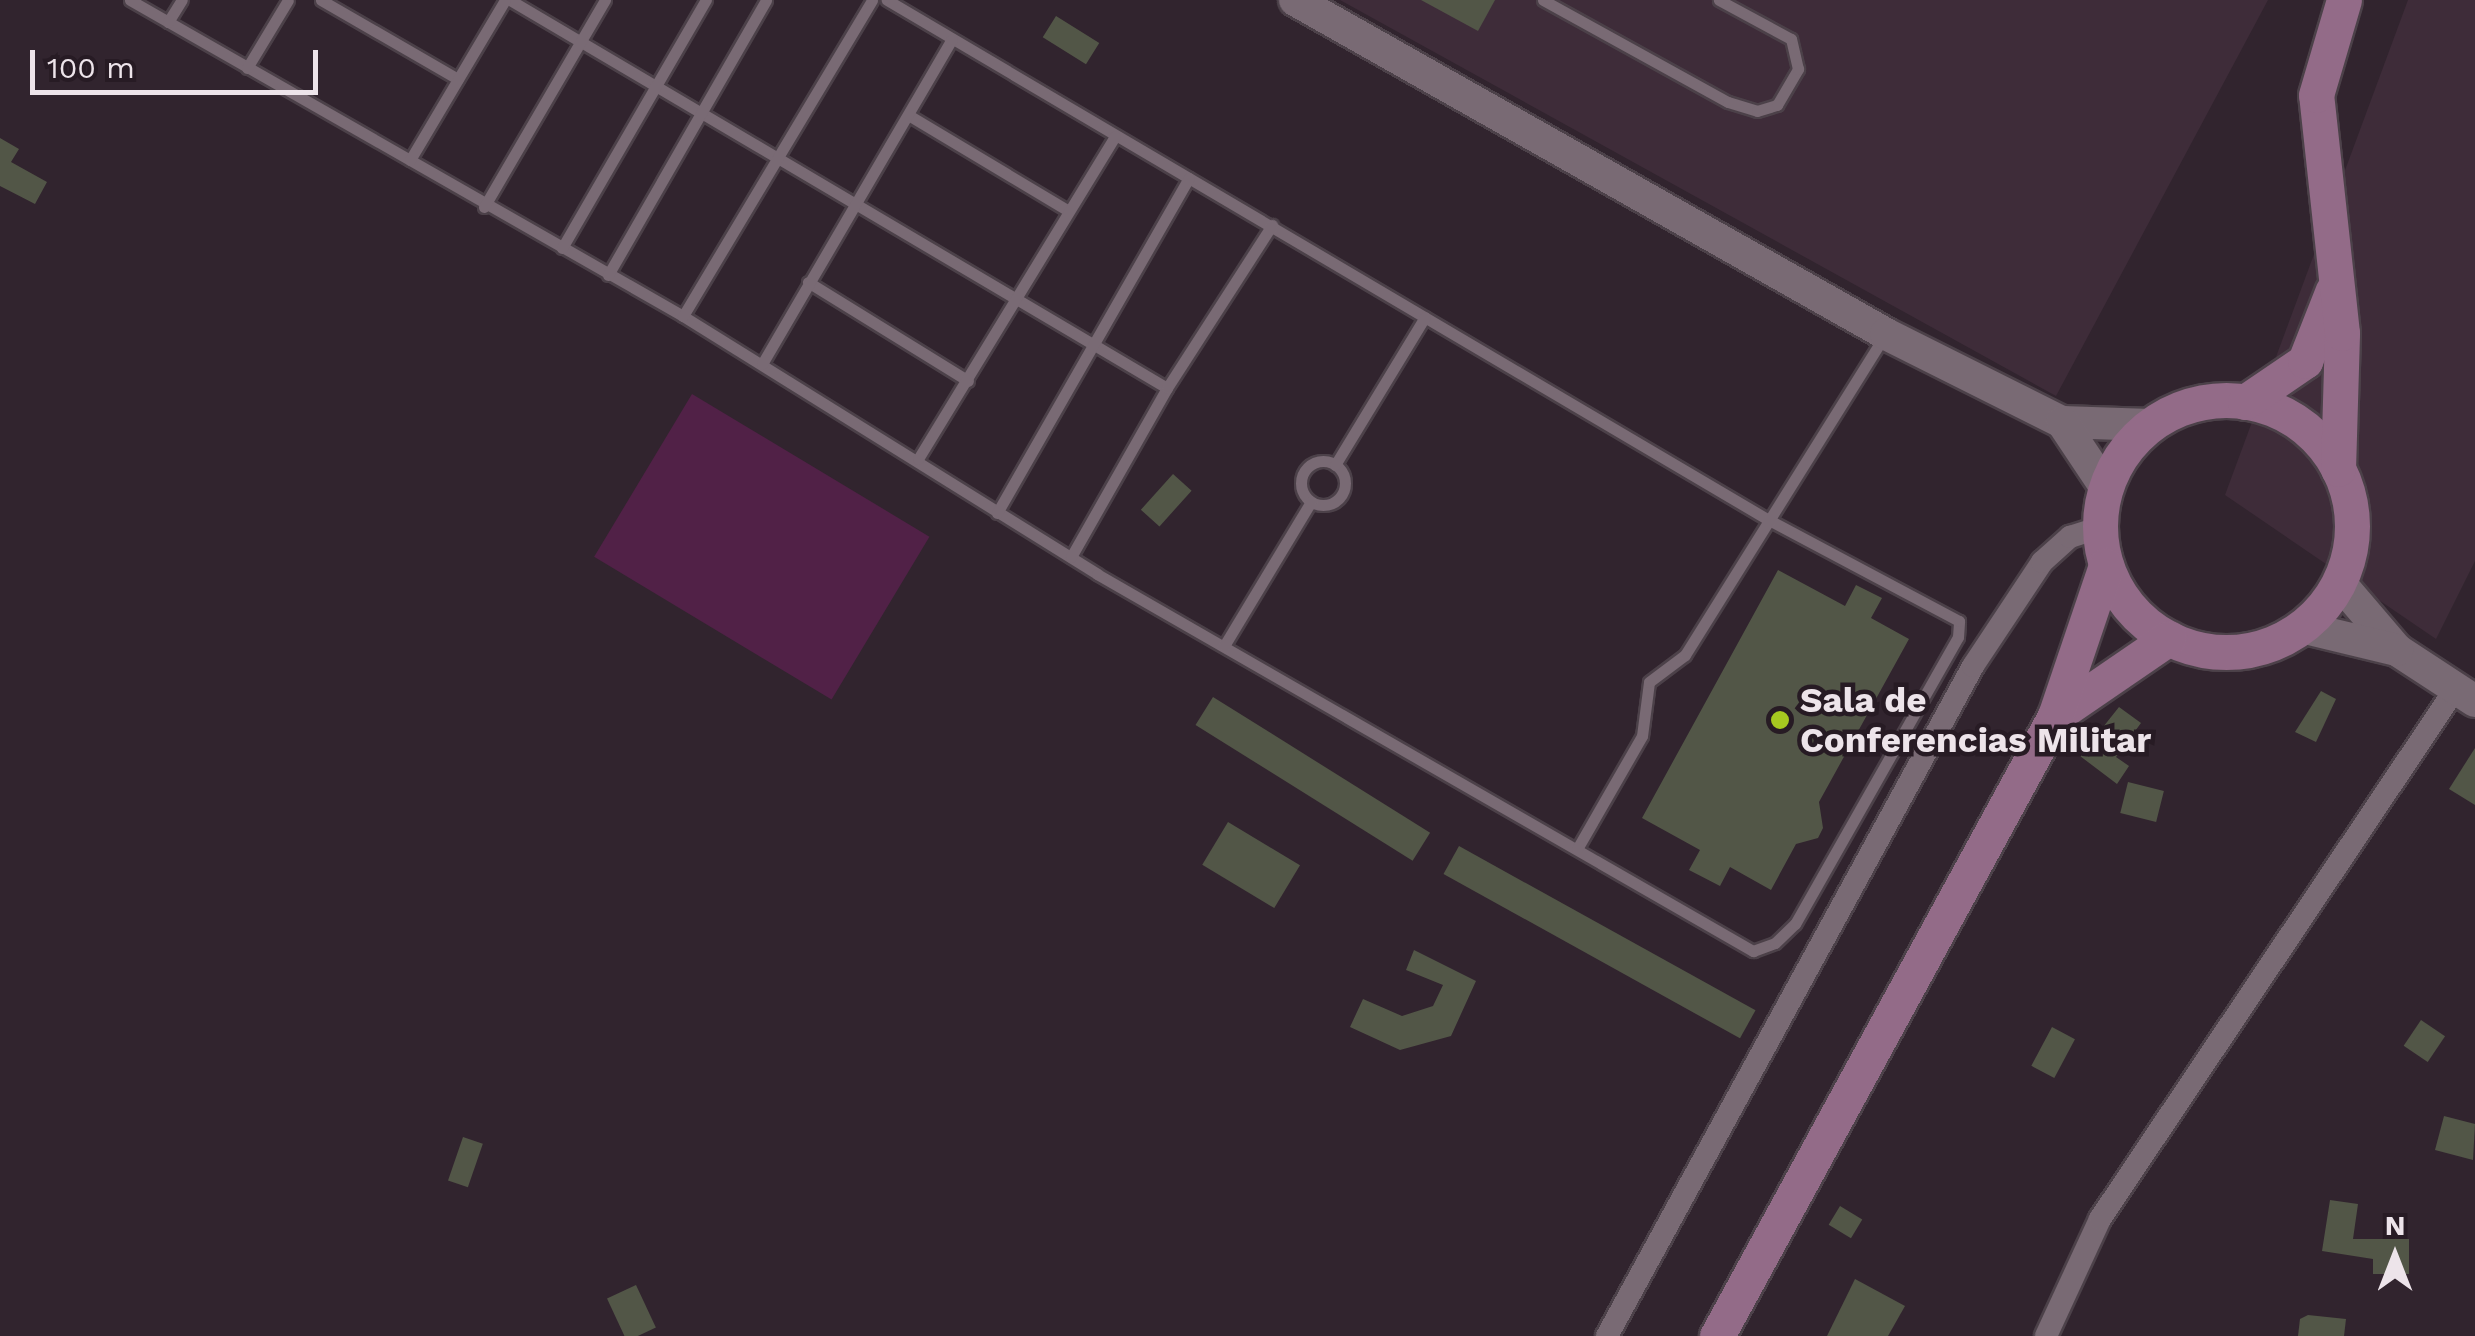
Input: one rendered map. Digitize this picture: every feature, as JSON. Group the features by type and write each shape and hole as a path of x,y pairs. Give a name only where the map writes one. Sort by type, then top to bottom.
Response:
{"main road":[{"path":"1295,0 1886,334 2062,422 2152,425"},
{"path":"2338,469 2300,424 2245,402 2206,402 2152,425 2124,453 2106,488 2100,526 2106,565 2137,615 2169,638 2207,650 2246,650 2300,627 2338,582 2352,526 2338,469 2338,275 2316,95 2344,0"},
{"path":"2245,402 2305,362 2338,275"},
{"path":"2062,422 2106,488"},
{"path":"1717,1336 2055,716 2106,565"},
{"path":"2338,582 2397,650 2466,694"},
{"path":"2300,627 2397,650"},
{"path":"2055,716 2169,638"}],"street":[{"path":"1607,1336 1973,666 2042,562 2070,537 2100,526"},
{"path":"2046,1336 2100,1219 2466,694"}],"lane":[{"path":"130,0 682,316 1071,557 1753,951 1775,944 1795,924 1958,636 1959,622 1767,519 886,0"},
{"path":"168,22 182,0"},
{"path":"247,68 288,0"},
{"path":"321,0 458,79"},
{"path":"410,160 507,0 858,200 1167,388"},
{"path":"484,206 605,0"},
{"path":"562,248 706,0"},
{"path":"608,275 766,0"},
{"path":"682,316 872,0"},
{"path":"1543,0 1728,102 1757,112 1777,105 1798,69 1790,40 1720,0"},
{"path":"762,364 952,40"},
{"path":"910,116 1067,210"},
{"path":"918,459 1115,136"},
{"path":"997,512 1189,178"},
{"path":"1071,557 1167,388 1272,225"},
{"path":"808,282 968,381"},
{"path":"1335,465 1425,317"},
{"path":"1577,849 1642,736 1649,682 1685,655 1886,334"},
{"path":"1319,462 1335,465 1346,480 1340,498 1323,506 1311,502 1302,488 1304,472 1319,462"},
{"path":"1224,646 1311,502"}],"shaded area":[{"path":"1340,0 2268,0 2056,396"},
{"path":"2408,0 2475,0 2475,561 2436,639 2225,495"},
{"path":"692,394 929,537 832,700 594,557"}],"building":[{"path":"1421,0 1495,0 1478,31"},
{"path":"1056,16 1099,43 1086,64 1043,37"},
{"path":"0,138 19,149 11,162 47,182 35,204 0,186"},
{"path":"1173,474 1192,491 1159,526 1141,510"},
{"name":"Sala de Conferencias Militar","path":"1778,570 1845,606 1856,585 1882,598 1871,618 1909,639 1819,802 1823,828 1818,838 1796,844 1771,890 1730,867 1720,886 1689,870 1700,850 1642,818"},
{"path":"2321,691 2336,699 2316,742 2295,732"},
{"path":"1213,697 1430,833 1413,861 1196,725"},
{"path":"2119,707 2141,723 2116,757 2129,766 2117,784 2080,756"},
{"path":"2475,748 2475,805 2449,789"},
{"path":"2128,782 2164,791 2156,822 2120,813"},
{"path":"1228,822 1300,865 1274,908 1202,865"},
{"path":"1459,846 1755,1010 1740,1038 1443,874"},
{"path":"1414,950 1476,981 1451,1036 1400,1050 1350,1027 1363,999 1402,1016 1433,1006 1443,985 1406,970"},
{"path":"2421,1020 2445,1036 2428,1062 2404,1046"},
{"path":"2052,1027 2075,1039 2054,1078 2031,1066"},
{"path":"2444,1116 2475,1124 2473,1160 2435,1150"},
{"path":"463,1137 483,1144 468,1187 448,1180"},
{"path":"2330,1200 2358,1204 2353,1239 2409,1239 2409,1274 2373,1274 2373,1259 2322,1251"},
{"path":"1840,1206 1862,1219 1851,1238 1829,1225"},
{"path":"1855,1279 1905,1306 1888,1336 1827,1336"},
{"path":"636,1285 656,1328 638,1336 624,1336 607,1299"},
{"path":"2308,1315 2346,1319 2344,1336 2298,1336 2300,1319"}],"place":[{"name":"Sala de Conferencias Militar","path":"1780,720"}]}
